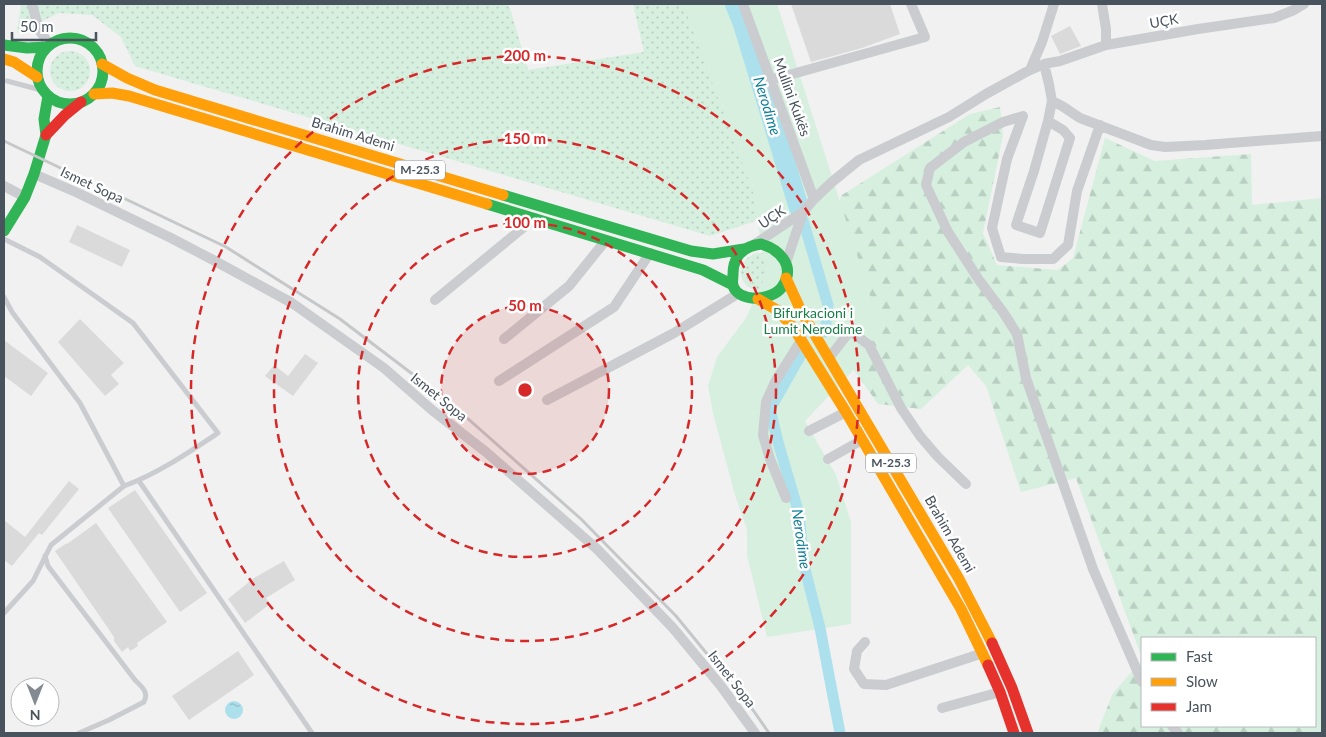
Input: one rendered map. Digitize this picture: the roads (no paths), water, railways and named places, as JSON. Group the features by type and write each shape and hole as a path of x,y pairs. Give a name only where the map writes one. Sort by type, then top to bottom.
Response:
{"main road":[{"name":"Brahim Ademi","path":"4,45 27,48 49,46 62,39 80,40 88,43 94,49 102,64 131,81 155,90 682,249 710,255 767,245 773,248 786,263 786,278 802,313 936,538 978,615 1012,688 1028,733"},
{"path":"4,231 25,197 46,135 44,119 45,93 38,77 37,68 42,53 49,46"},
{"path":"4,59 14,62 38,77"},
{"path":"46,135 65,115 94,94 102,80 102,64"},
{"path":"45,93 58,102 65,104 81,102"},
{"name":"Brahim Ademi","path":"94,94 112,93 129,96 650,253 703,270 777,310 786,318 802,339 942,575 983,653 1000,692 1014,733"},
{"path":"736,289 733,265 736,259 750,247"},
{"path":"758,299 773,296 784,285 786,278"}],"street":[{"path":"32,4 39,30 49,46"},
{"name":"Mullini Kukës","path":"743,4 814,199"},
{"path":"771,80 924,37 911,4"},
{"path":"1030,70 1042,42 1054,4"},
{"path":"1102,4 1106,29 1106,45"},
{"name":"UÇK","path":"750,247 803,212 832,182 859,160 949,117 1030,70 1106,45 1274,18 1304,4"},
{"path":"1044,64 1052,101 1034,171 1016,225 1040,233 1070,138 1063,130 1048,121"},
{"path":"1052,101 1080,118 1151,145 1165,147 1322,136"},
{"path":"1100,126 1077,191 1068,245 1053,259 1002,257 992,228 1007,160 1023,116 1003,122 964,142 930,168 926,185 948,232 1017,334 1026,378 1090,560 1141,680"},
{"name":"Ismet Sopa","path":"34,174 78,193 180,243 292,303 384,368 432,410 486,452 597,549 673,628 721,686 755,733"},
{"path":"4,186 25,197"},
{"name":"UÇK","path":"786,263 803,212"},
{"path":"436,300 534,218"},
{"path":"504,339 568,286 606,240"},
{"path":"499,381 614,307 650,253"},
{"path":"547,400 674,333 736,289"},
{"path":"829,358 850,331 869,345 901,408 920,436 938,457 966,484"},
{"path":"786,498 770,459 763,434 766,402 775,382 802,339"},
{"path":"810,431 846,412"},
{"path":"828,459 862,440"},
{"path":"865,642 856,651 854,669 864,684 886,685 983,653"},
{"path":"942,708 1000,692"}],"lane":[{"path":"6,81 45,93"},
{"path":"4,239 40,257 133,323 218,433 139,481 124,486 51,545 33,581 4,613"},
{"path":"4,297 12,312 80,403 124,486"},
{"path":"139,481 312,733"},
{"path":"45,556 48,566 135,680 145,690 146,697 144,702 80,733"}],"water":[{"path":"230,701 238,701 243,706 241,717 230,719 225,714 225,706"}],"waterway":[{"name":"Nerodime","path":"735,4 743,24 799,208"},
{"name":"Nerodime","path":"803,220 828,305 825,332"},
{"name":"Nerodime","path":"802,353 770,409 799,514 804,565 820,628 840,733"}],"railway":[{"path":"4,141 226,247 340,319 448,401 581,519 676,616 753,710 769,733"}],"park label":[{"name":"Bifurkacioni i Lumit Nerodime","path":"813,322"}]}
